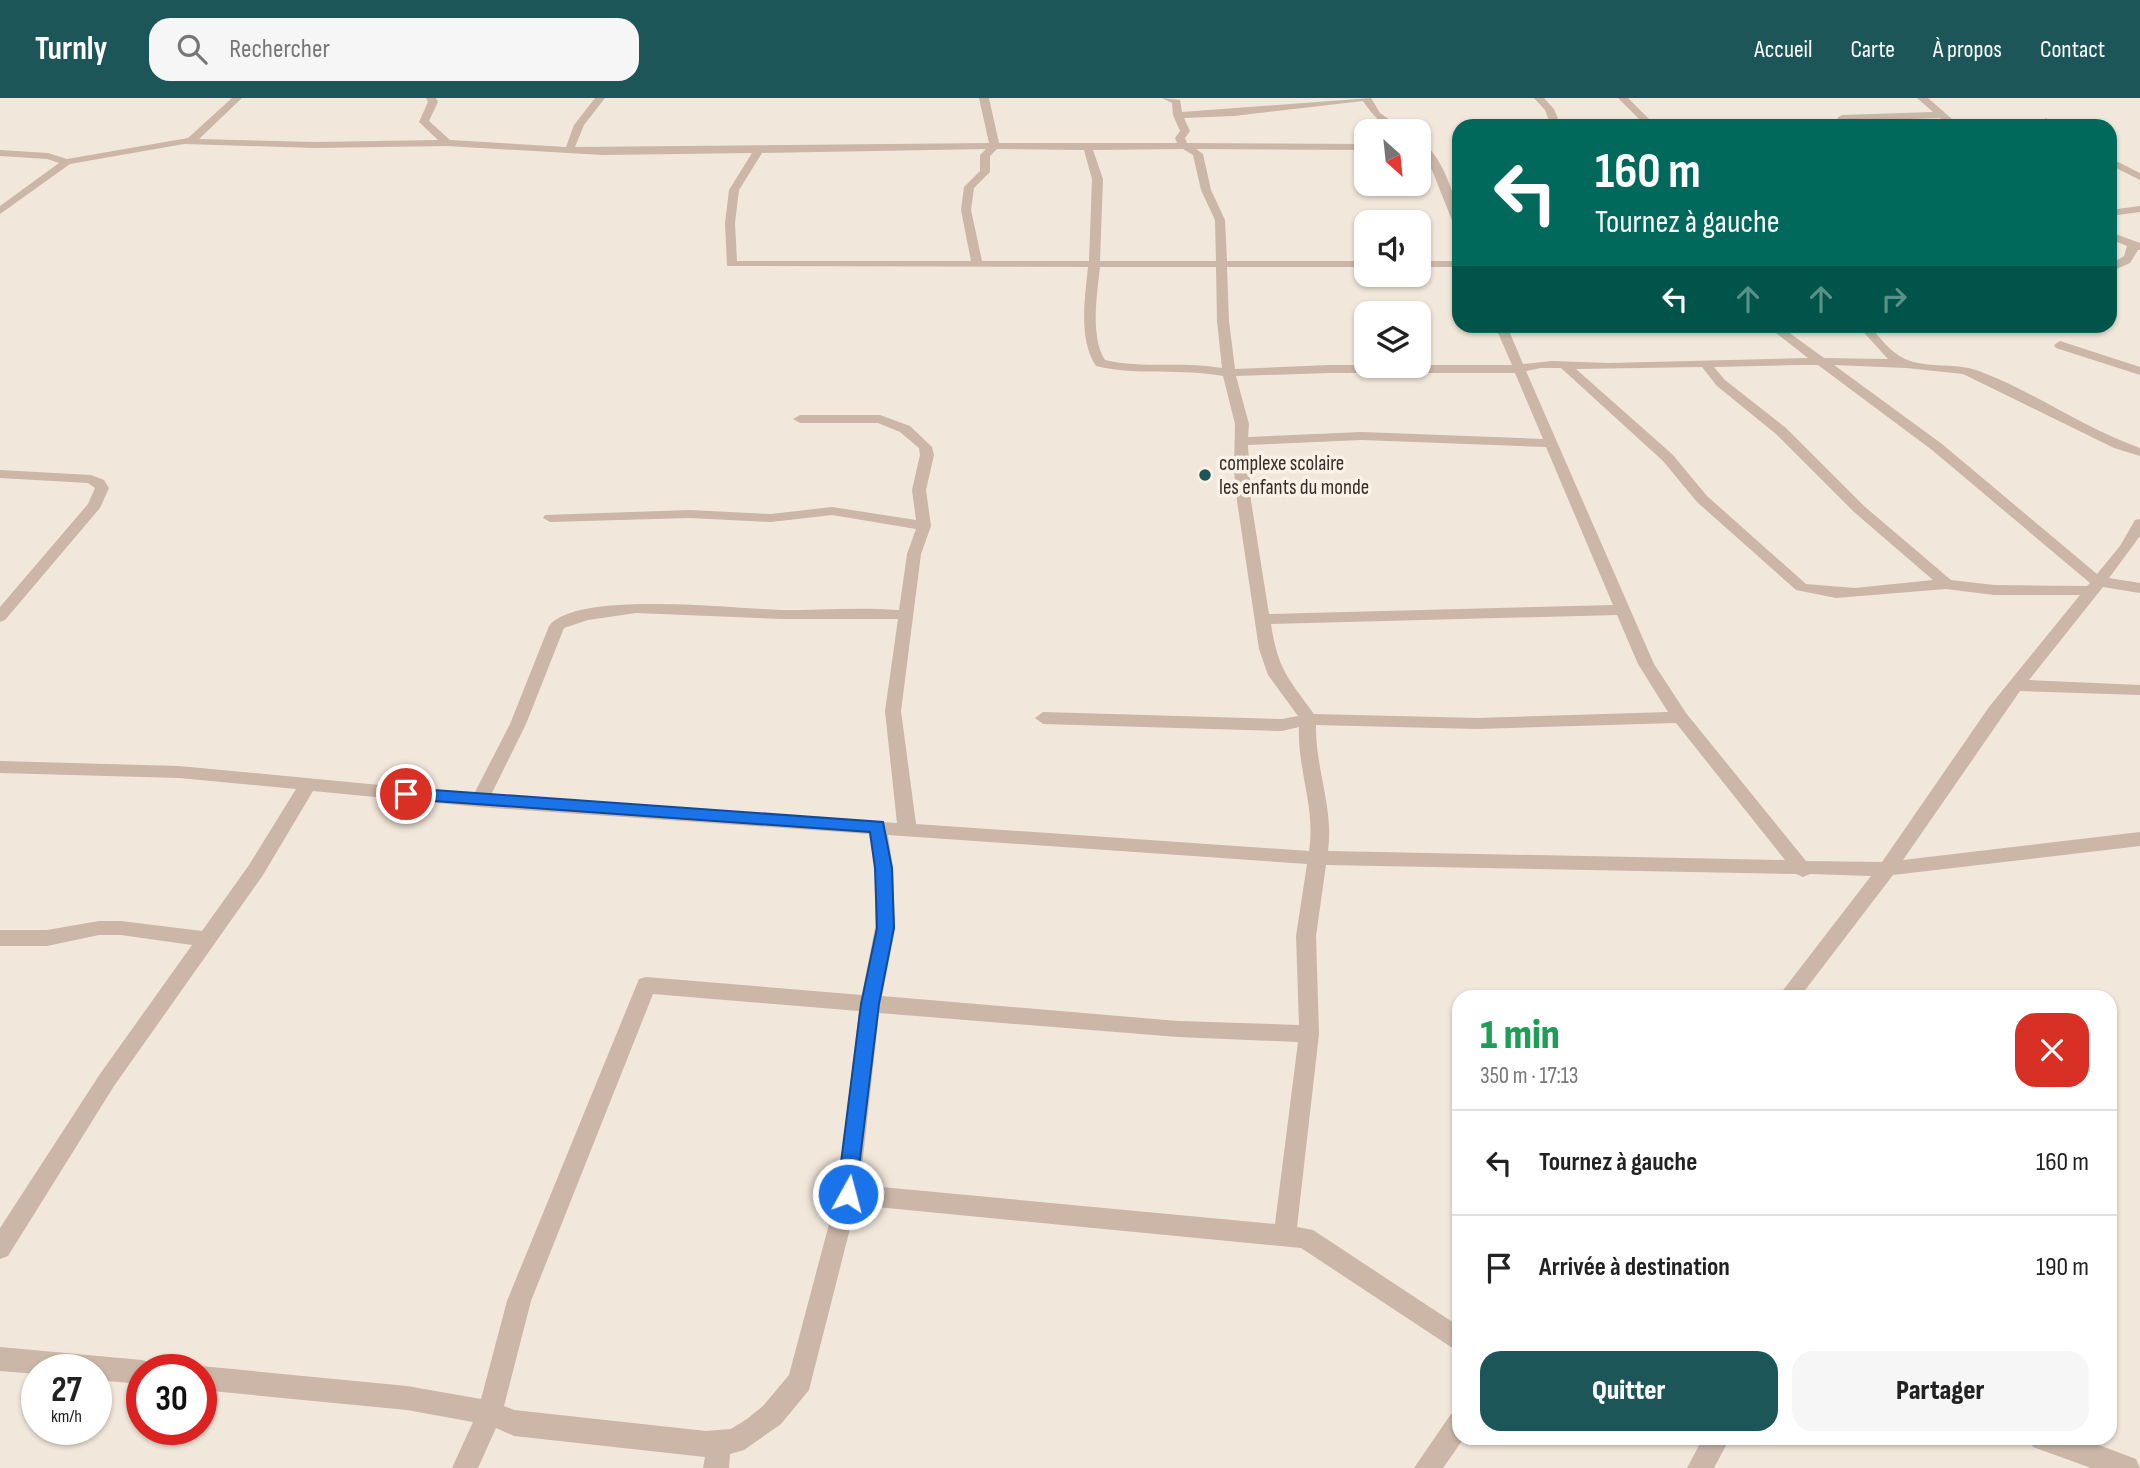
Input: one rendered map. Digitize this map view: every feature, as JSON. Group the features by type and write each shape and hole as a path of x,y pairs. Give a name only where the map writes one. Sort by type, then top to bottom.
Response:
{"street":[{"path":"190,142 237,98"},
{"path":"431,98 433,102 424,122 447,143"},
{"path":"570,149 579,125 600,98"},
{"path":"985,98 995,146"},
{"path":"1167,98 1177,103 1178,115 1185,131 1180,138 1183,145 1198,154 1206,190 1220,220 1223,264 1220,294 1229,373 1242,424 1244,501 1268,649 1276,675 1308,718 1307,741 1319,804 1321,834 1306,936 1309,1034 1285,1235"},
{"path":"1178,115 1234,113 1366,98 1377,115 1383,119"},
{"path":"1539,98 1549,109 1553,119"},
{"path":"1623,98 1644,119"},
{"path":"1922,98 1946,119"},
{"path":"1843,119 1941,115"},
{"path":"0,153 48,156 67,162 190,142 302,145 447,143 603,152 760,148 806,151 995,146 1088,149 1183,145 1212,148 1354,147"},
{"path":"977,262 966,210 969,187 985,172 985,155 995,146"},
{"path":"760,148 734,190 730,223 731,264 1354,264"},
{"path":"1088,149 1096,161 1096,262 1091,299 1093,351 1100,363 1126,369 1195,367 1229,373 1329,369 1519,369 1546,365 1819,360 1908,365 1975,374 2092,433 2140,452"},
{"path":"1432,158 1436,162 1438,177 1452,209"},
{"path":"0,211 67,162"},
{"path":"2117,165 2140,177"},
{"path":"2117,212 2140,209"},
{"path":"2117,238 2136,246 2126,263 2117,266"},
{"path":"1431,264 1452,264"},
{"path":"1504,333 1646,664 1679,717 1803,870"},
{"path":"1782,333 1937,447 2094,586"},
{"path":"1869,333 1881,349 1908,365"},
{"path":"2060,345 2140,371"},
{"path":"1705,363 1721,383 1781,431 1859,509 1947,584"},
{"path":"1566,366 1650,440 1702,499 1801,587 1820,591 1883,592 1947,584 1996,590 2094,586 2140,588"},
{"path":"800,419 880,419 894,423 925,447 927,455 919,490 924,526 914,554 893,711 908,828"},
{"path":"1242,441 1362,436 1550,443"},
{"path":"0,474 90,479 99,483 102,488 95,505 0,617"},
{"path":"550,518 690,514 771,518 832,511 924,526"},
{"path":"1793,990 1887,869 2016,685 2126,548 2140,523"},
{"path":"480,801 518,724 557,626 561,623 635,608 764,614 870,612 907,615"},
{"path":"1264,619 1621,610"},
{"path":"2016,685 2140,690"},
{"path":"1044,719 1282,725 1308,718 1408,723 1588,724 1679,717"},
{"path":"0,767 179,772 480,801 908,828 1317,858 1803,870 1887,869 2140,839"},
{"path":"0,1248 107,1080 256,870 308,784"},
{"path":"217,1380 407,1398 490,1413 514,1423 706,1444 718,1456 735,1441 757,1428 772,1415 800,1381 848,1194 870,1004 885,928 884,868 877,826"},
{"path":"0,938 47,938 99,928 121,928 205,939"},
{"path":"465,1468 490,1413 519,1300 646,985 1178,1029 1309,1034"},
{"path":"848,1194 1305,1238 1452,1336"},
{"path":"0,1359 126,1371"},
{"path":"1427,1468 1452,1434"},
{"path":"1700,1468 1713,1445"},
{"path":"2062,1445 2127,1468"}],"place":[{"name":"complexe scolaire les enfants du monde","path":"1205,475"}],"route":[{"path":"406,794 549,806 877,826 884,868 885,928 870,1004 848,1194"}]}
